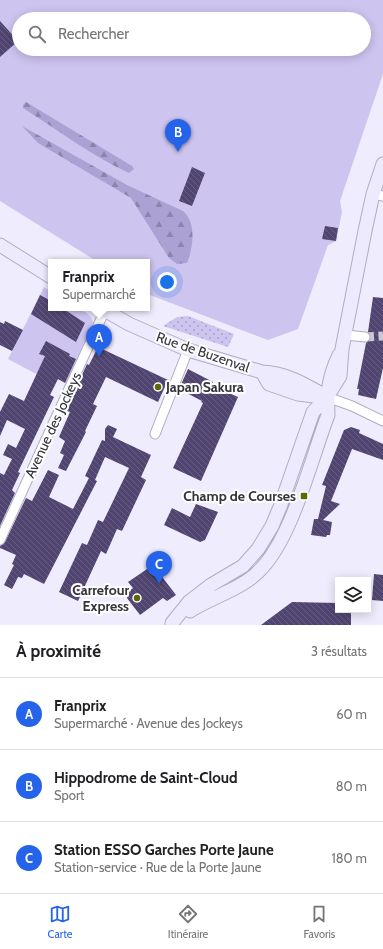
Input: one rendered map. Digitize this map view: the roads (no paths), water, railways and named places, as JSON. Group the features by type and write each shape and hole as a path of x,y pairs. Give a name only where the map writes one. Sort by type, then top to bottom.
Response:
{"main road":[{"path":"171,624 190,602 211,585 243,566 258,549 272,526 313,412 327,397 340,376 342,349 378,195 383,164"},
{"path":"0,245 48,275"},
{"name":"Rue de Buzenval","path":"106,311 129,324 188,350 262,372 274,372 295,379 327,397"}],"street":[{"name":"Avenue des Jockeys","path":"0,540 102,311"},
{"path":"346,335 365,336"},
{"path":"155,434 188,350"},
{"name":"Rue de Buzenval","path":"327,397 352,406 383,421"}],"tunnel":[{"path":"365,337 383,336"}],"place":[{"name":"Hippodrome de Saint-Cloud","path":"178,152"},
{"name":"Franprix","path":"99,357"},
{"name":"Japan Sakura","path":"158,387"},
{"name":"Champ de Courses","path":"304,496"},
{"name":"Station ESSO Garches Porte Jaune","path":"159,584"},
{"name":"Carrefour Express","path":"137,598"}]}
